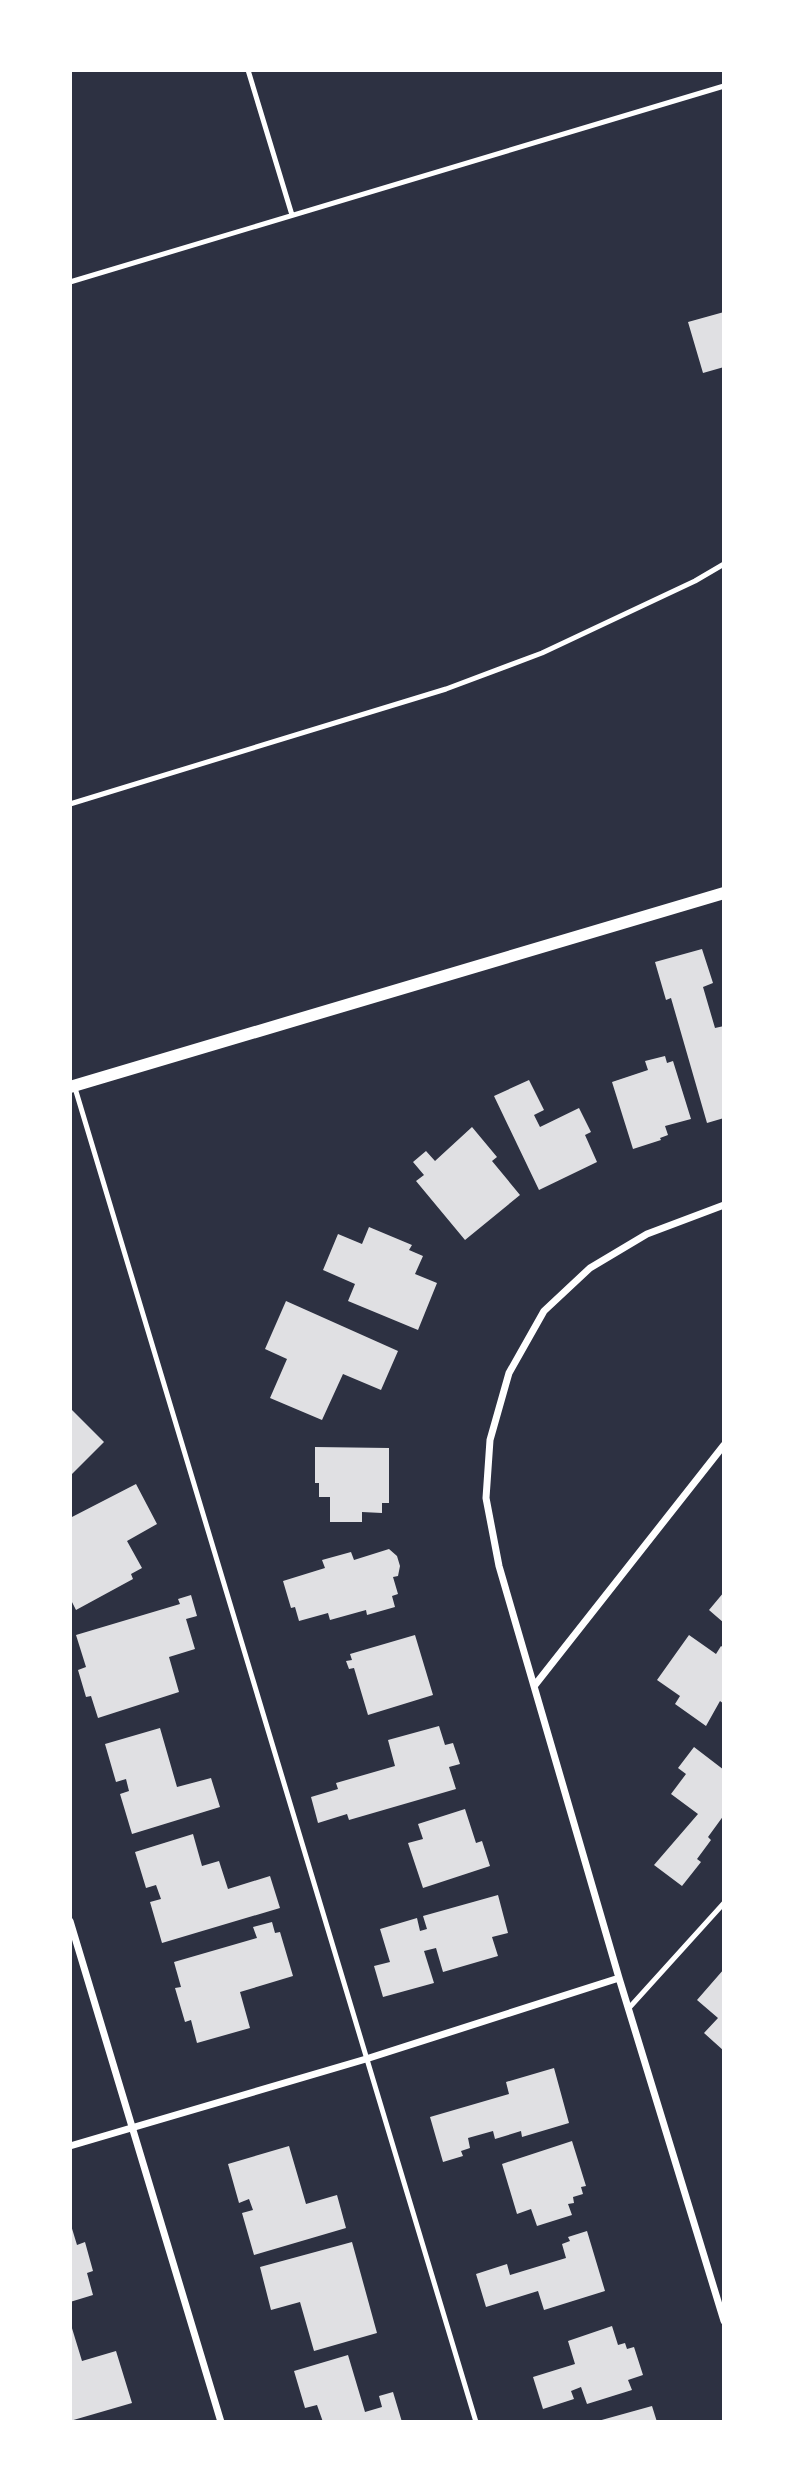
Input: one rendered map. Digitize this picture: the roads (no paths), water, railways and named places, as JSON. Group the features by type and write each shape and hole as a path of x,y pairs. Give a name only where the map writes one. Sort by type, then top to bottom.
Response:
{"street":[{"path":"72,1086 724,893"},
{"path":"724,1205 647,1234 590,1268 544,1311 509,1373 489,1440 486,1498 499,1566 619,1978 724,2321"},
{"path":"535,1685 724,1445"},
{"path":"70,1920 220,2422"},
{"path":"70,2146 366,2059 619,1978"}],"lane":[{"path":"248,70 292,215"},
{"path":"70,282 724,86"},
{"path":"70,804 458,684 542,653 695,581 724,564"},
{"path":"72,1086 476,2422"},
{"path":"628,2008 724,1903"}]}
